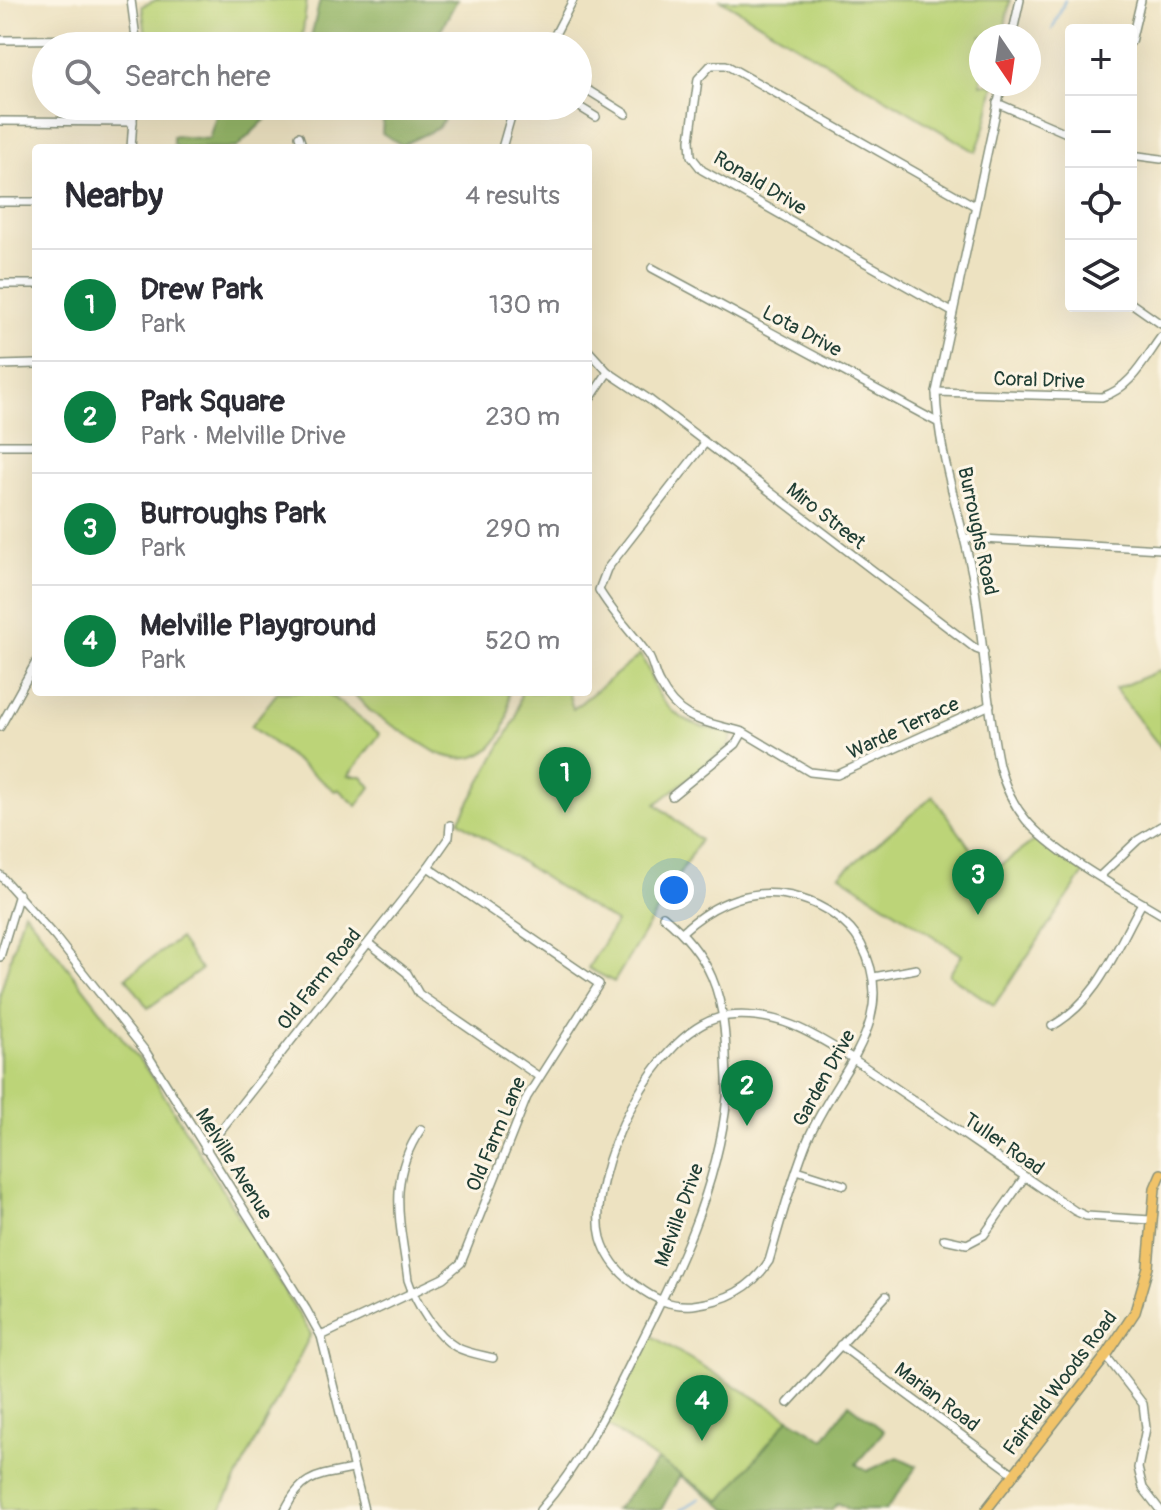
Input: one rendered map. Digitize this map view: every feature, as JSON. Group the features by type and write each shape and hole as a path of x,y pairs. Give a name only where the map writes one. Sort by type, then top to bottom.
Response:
{"main road":[{"name":"Fairfield Woods Road","path":"991,1508 1106,1356 1135,1312 1148,1267 1155,1188 1161,1174"}],"street":[{"path":"131,0 135,32"},
{"path":"556,32 573,0"},
{"path":"1015,24 1020,0"},
{"path":"1135,24 1141,0"},
{"path":"0,40 32,41"},
{"name":"Ronald Drive","path":"952,312 702,170 691,156 690,140 698,79 711,65 726,65 975,206"},
{"path":"592,95 626,114"},
{"name":"Burroughs Road","path":"999,96 936,392 937,422 965,538 999,766 1011,798 1026,820 1048,841 1161,914"},
{"path":"997,103 1065,132"},
{"path":"592,115 596,117"},
{"path":"503,144 510,120"},
{"path":"0,121 133,122 131,144"},
{"path":"299,136 302,144"},
{"path":"1137,156 1161,159"},
{"path":"0,202 32,202"},
{"name":"Lota Drive","path":"652,268 937,422"},
{"path":"0,284 32,284"},
{"path":"1137,307 1161,324"},
{"name":"Coral Drive","path":"936,392 1102,397 1115,393 1129,382 1161,337"},
{"name":"Miro Street","path":"592,354 608,372 650,400 902,595 984,652"},
{"path":"0,365 32,364"},
{"path":"592,396 608,372"},
{"name":"Warde Terrace","path":"705,443 607,569 599,590 650,658 657,679 679,710 698,722 743,732 810,772 837,775 990,705"},
{"path":"0,445 32,445"},
{"path":"965,538 1161,549"},
{"path":"0,727 32,669"},
{"path":"672,796 736,744 743,732"},
{"name":"Old Farm Road","path":"205,1150 428,867 449,837 450,825"},
{"path":"1100,876 1138,840 1161,826"},
{"name":"Old Farm Lane","path":"321,1336 443,1278 461,1263 527,1097 599,984 428,867"},
{"name":"Melville Avenue","path":"0,875 19,894 146,1052 321,1336 364,1510"},
{"name":"Garden Drive","path":"662,1302 688,1305 717,1302 739,1292 754,1280 769,1261 797,1170 819,1115 867,1032 875,1008 874,977 858,938 841,920 802,899 780,893 755,892 722,904 682,932"},
{"path":"1,953 19,894"},
{"path":"1052,1026 1070,1016 1112,963 1122,937 1142,903"},
{"name":"Melville Drive","path":"540,1510 584,1447 662,1302 693,1229 716,1159 727,1096 724,1016 708,970 682,932 663,916"},
{"path":"369,943 407,973 419,994 538,1076"},
{"path":"874,977 916,969"},
{"path":"662,1302 620,1274 605,1251 599,1222 606,1175 614,1143 663,1057 695,1029 724,1016"},
{"name":"Tuller Road","path":"724,1016 786,1021 852,1058 1024,1178 1086,1216 1151,1220"},
{"path":"421,1129 411,1145 398,1184 401,1227 413,1293 444,1339 459,1350 493,1358"},
{"path":"797,1170 844,1185"},
{"path":"944,1239 967,1244 984,1235 1024,1178"},
{"path":"788,1403 886,1296"},
{"name":"Marian Road","path":"840,1345 1014,1474"},
{"path":"1106,1356 1143,1404 1146,1428 1138,1468 1143,1488 1160,1510"},
{"path":"285,1510 294,1491 306,1481 353,1469"}],"green space":[{"path":"156,0 307,0 303,32 145,32 142,6"},
{"path":"320,0 457,0 440,32 312,32"},
{"path":"721,0 1010,0 1005,24 969,24 969,96 992,96 976,152"},
{"path":"215,120 265,120 240,144 173,144 173,136 209,139"},
{"path":"383,120 443,120 438,128 404,144 382,133"},
{"path":"640,655 659,694 674,712 693,723 728,732 732,737 728,747 656,804 700,840 614,982 588,968 616,922 459,821 516,718 520,696 569,696 573,709"},
{"path":"1161,670 1161,748 1115,689"},
{"path":"275,696 331,696 380,734 348,776 362,776 371,787 357,806 251,726"},
{"path":"356,696 508,696 506,723 500,736 481,754 469,758 437,753 371,712"},
{"path":"933,796 989,874 1035,840 1084,873 994,1005 949,975 962,955 840,875"},
{"path":"24,911 154,1079 311,1334 220,1510 0,1510 0,994"},
{"path":"179,939 201,970 148,1008 126,977"},
{"path":"652,1336 789,1418 728,1509 604,1423"},
{"path":"849,1404 884,1431 856,1464 867,1471 898,1457 917,1466 886,1510 850,1510 838,1503 831,1510 728,1510 680,1475 661,1510 615,1510 658,1460 721,1501 789,1418 824,1439"}],"waterway":[{"path":"1052,30 1065,0"},
{"path":"681,1510 700,1498"}],"place":[{"name":"Drew Park","path":"565,813"},
{"name":"Burroughs Park","path":"978,915"},
{"name":"Park Square","path":"747,1126"},
{"name":"Melville Playground","path":"702,1441"}]}
